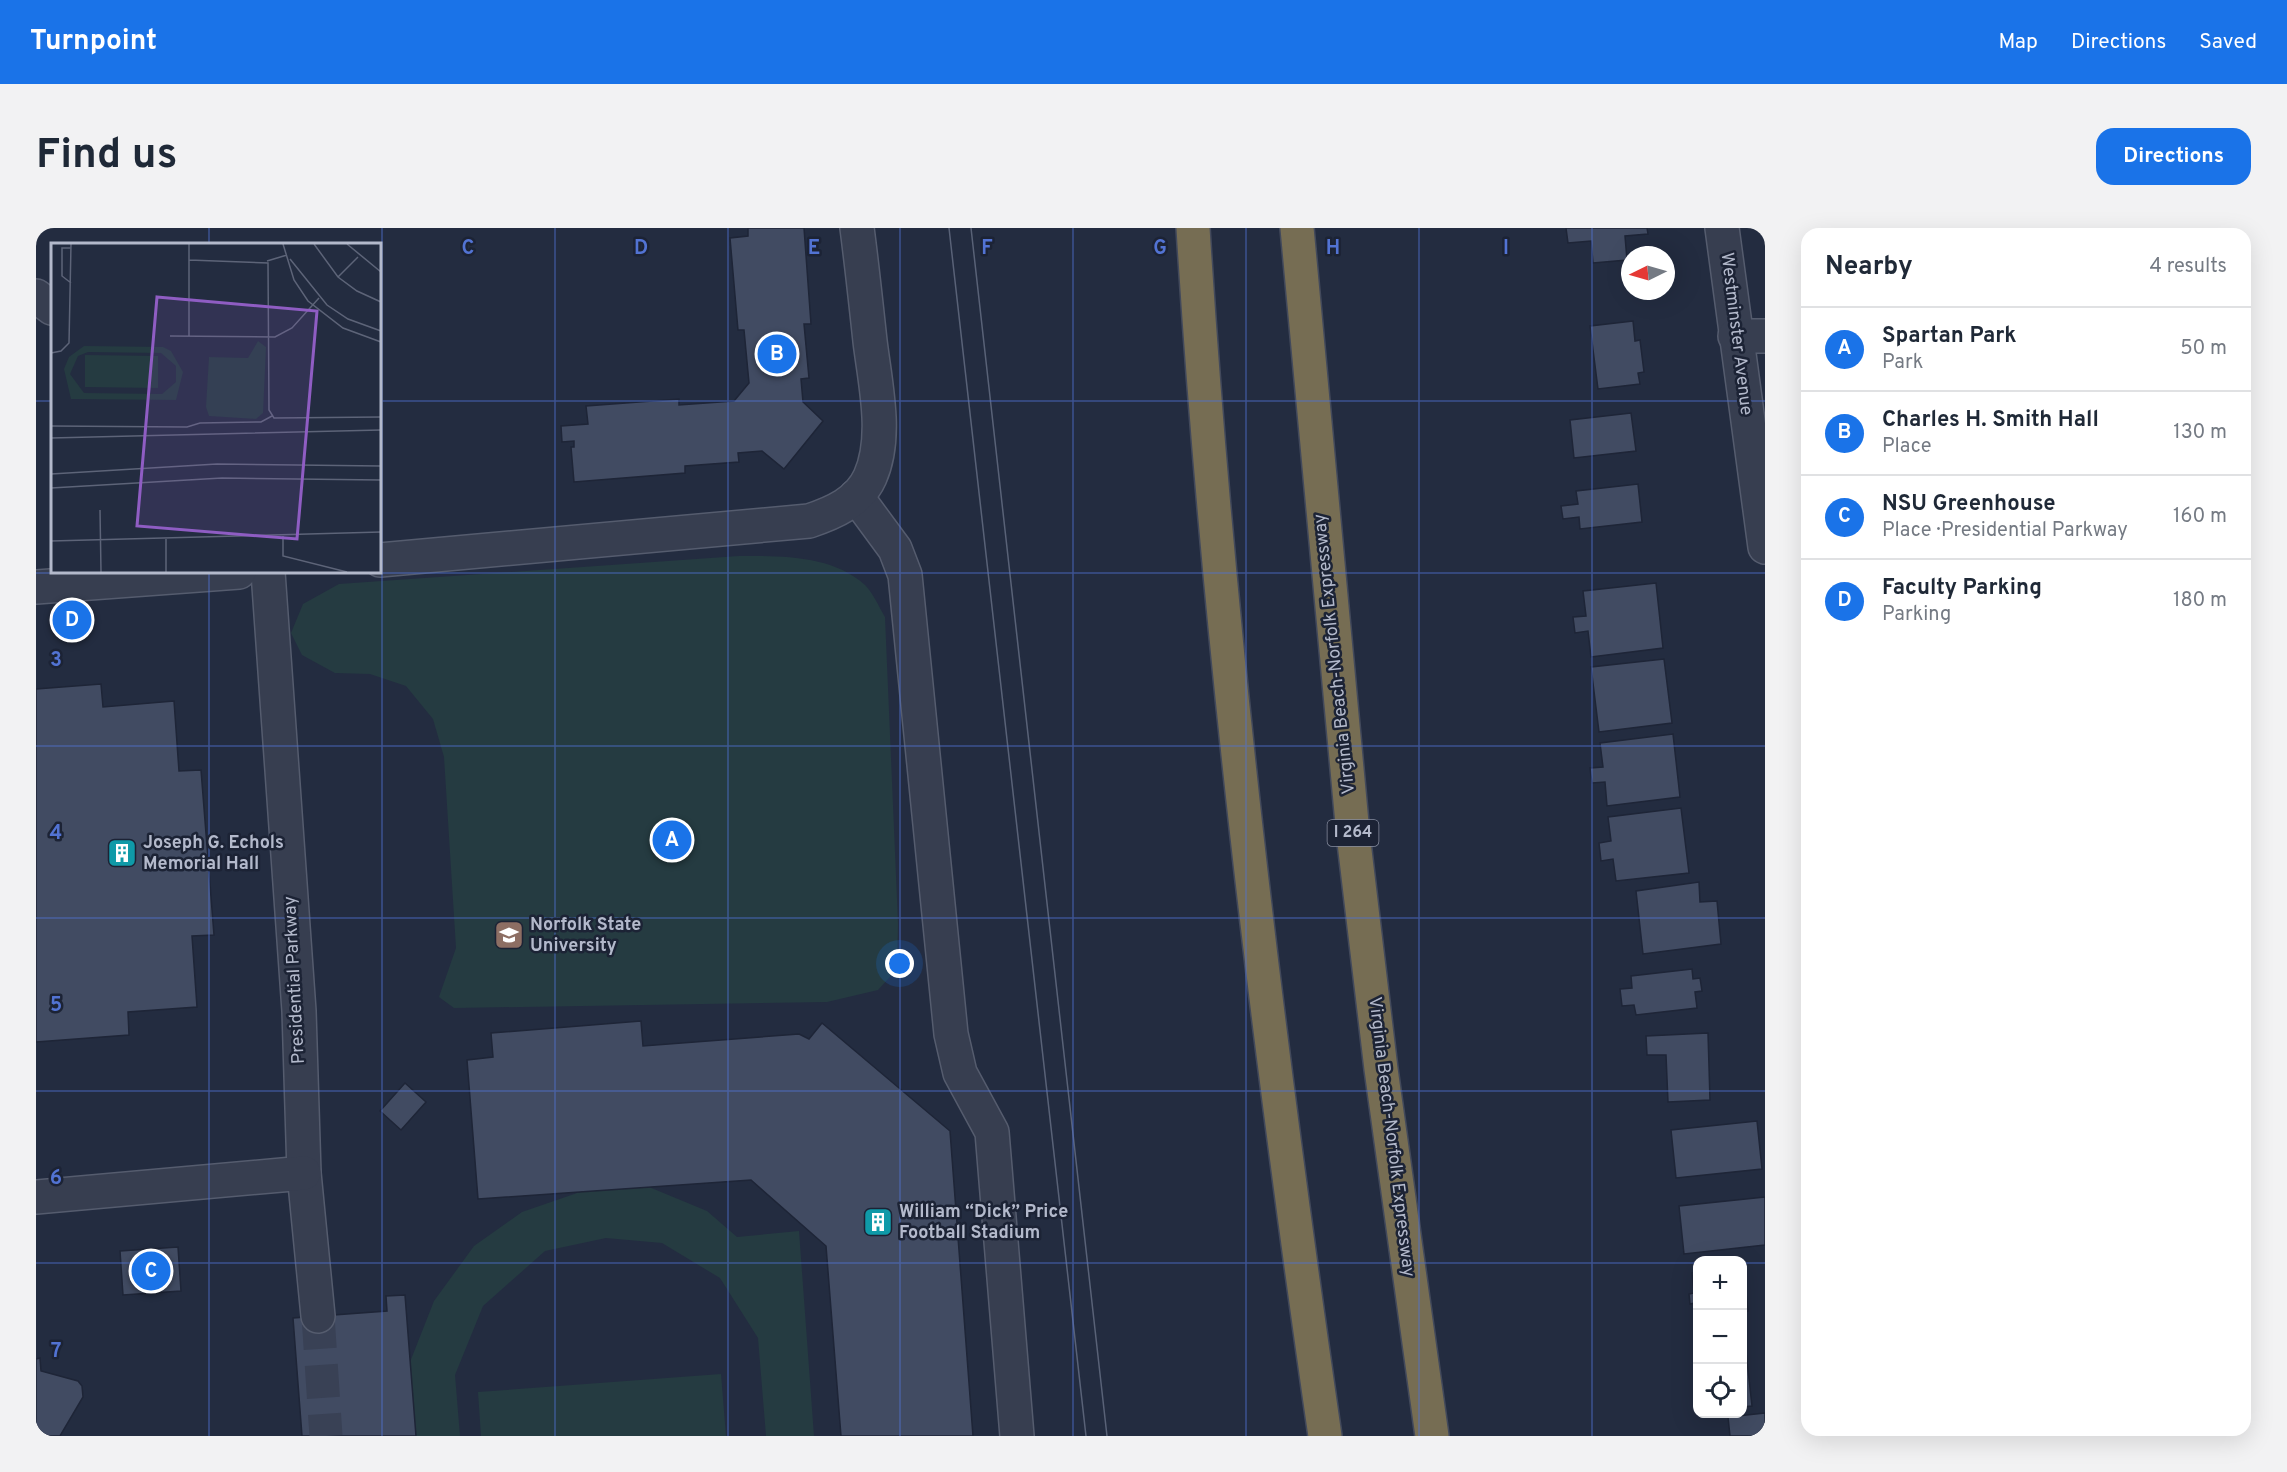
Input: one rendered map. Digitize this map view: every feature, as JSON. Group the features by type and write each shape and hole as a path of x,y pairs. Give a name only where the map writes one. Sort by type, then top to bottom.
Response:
{"highway":[{"path":"1193,228 1207,415 1239,759 1280,1108 1325,1436"},
{"name":"Virginia Beach-Norfolk Expressway","path":"1297,228 1353,834 1381,1069 1431,1436"}],"street":[{"path":"381,560 809,521 835,512 856,496 870,478 876,458 878,418 857,228"},
{"name":"Westminster Avenue","path":"1722,228 1750,336 1765,547"},
{"path":"36,296 51,307"},
{"path":"856,496 896,549 905,575 951,1034 960,1073 992,1132 1017,1436"},
{"path":"36,587 225,573"},
{"name":"Presidential Parkway","path":"268,573 298,1011 304,1173 318,1316"},
{"path":"36,1197 304,1173"}],"green space":[{"path":"739,556 805,559 837,568 852,575 865,585 885,617 898,923 897,969 878,990 827,1002 454,1008 439,997 456,948 444,757 433,719 406,686 370,674 335,673 302,655 291,633 303,604 339,584"},
{"path":"649,1187 707,1211 737,1237 799,1231 814,1436 766,1436 758,1338 720,1278 662,1243 606,1238 545,1251 483,1306 455,1375 460,1436 416,1436 410,1362 434,1301 474,1246 522,1212 580,1192"},
{"path":"721,1374 726,1436 481,1436 478,1392"}],"building":[{"path":"748,228 804,228 811,324 804,324 809,378 801,379 803,402 823,421 784,469 762,451 738,453 739,462 685,466 685,473 574,482 571,447 574,447 574,441 562,442 561,426 588,424 586,406 679,399 679,405 734,401 749,383 744,330 738,330 730,238 748,236"},
{"path":"1566,228 1647,228 1648,234 1625,236 1626,246 1621,246 1621,261 1593,263 1591,241 1568,243"},
{"path":"1633,321 1635,341 1640,340 1644,372 1638,373 1640,384 1598,389 1590,326"},
{"path":"1631,413 1636,451 1574,458 1570,420"},
{"path":"1638,484 1642,522 1580,529 1579,517 1563,519 1561,506 1578,504 1576,491"},
{"path":"1656,583 1663,648 1591,657 1588,631 1575,633 1573,617 1586,616 1583,591"},
{"path":"1664,659 1672,723 1599,732 1591,667"},
{"name":"Joseph G. Echols Memorial Hall","path":"101,684 103,707 174,701 179,771 201,770 214,935 192,936 197,1007 128,1012 129,1035 36,1042 36,689"},
{"path":"1673,734 1680,797 1607,806 1605,782 1592,783 1590,768 1603,767 1600,743"},
{"path":"1681,808 1689,873 1616,881 1613,859 1601,861 1599,843 1611,841 1608,817"},
{"path":"1699,882 1700,902 1717,901 1721,944 1643,954 1636,891"},
{"path":"1692,969 1693,979 1700,978 1702,991 1695,992 1697,1008 1636,1015 1634,1005 1622,1006 1620,989 1632,988 1631,976"},
{"name":"William “Dick” Price Football Stadium","path":"641,1021 643,1046 799,1034 809,1039 822,1023 950,1131 973,1436 841,1436 826,1246 751,1180 478,1199 467,1060 493,1057 491,1033"},
{"path":"1708,1033 1710,1100 1668,1102 1666,1055 1647,1055 1646,1036"},
{"path":"405,1083 426,1102 401,1130 380,1111"},
{"path":"1757,1121 1762,1169 1676,1178 1671,1130"},
{"path":"1765,1197 1765,1245 1684,1254 1679,1206"},
{"path":"178,1247 181,1291 123,1295 120,1251"},
{"path":"1693,1293 1693,1303 1690,1304 1689,1294"},
{"path":"405,1295 416,1436 302,1436 293,1318 387,1311 386,1296"},
{"path":"40,1358 41,1371 78,1381 82,1386 83,1397 60,1436 36,1436 36,1359"},
{"path":"1747,1361 1752,1406 1747,1406"},
{"path":"1765,1413 1765,1436 1730,1436 1728,1418 1747,1418 1747,1415"}],"tunnel":[{"path":"318,1316 326,1436"}],"tram line":[{"path":"949,228 1086,1436"},
{"path":"971,228 1107,1436"}],"place":[{"name":"Charles H. Smith Hall","path":"777,354"},
{"name":"Faculty Parking","path":"72,620"},
{"name":"Spartan Park","path":"672,840"},
{"name":"Joseph G. Echols Memorial Hall","path":"122,853"},
{"name":"Norfolk State University","path":"509,935"},
{"name":"William “Dick” Price Football Stadium","path":"878,1222"},
{"name":"NSU Greenhouse","path":"151,1271"}]}
